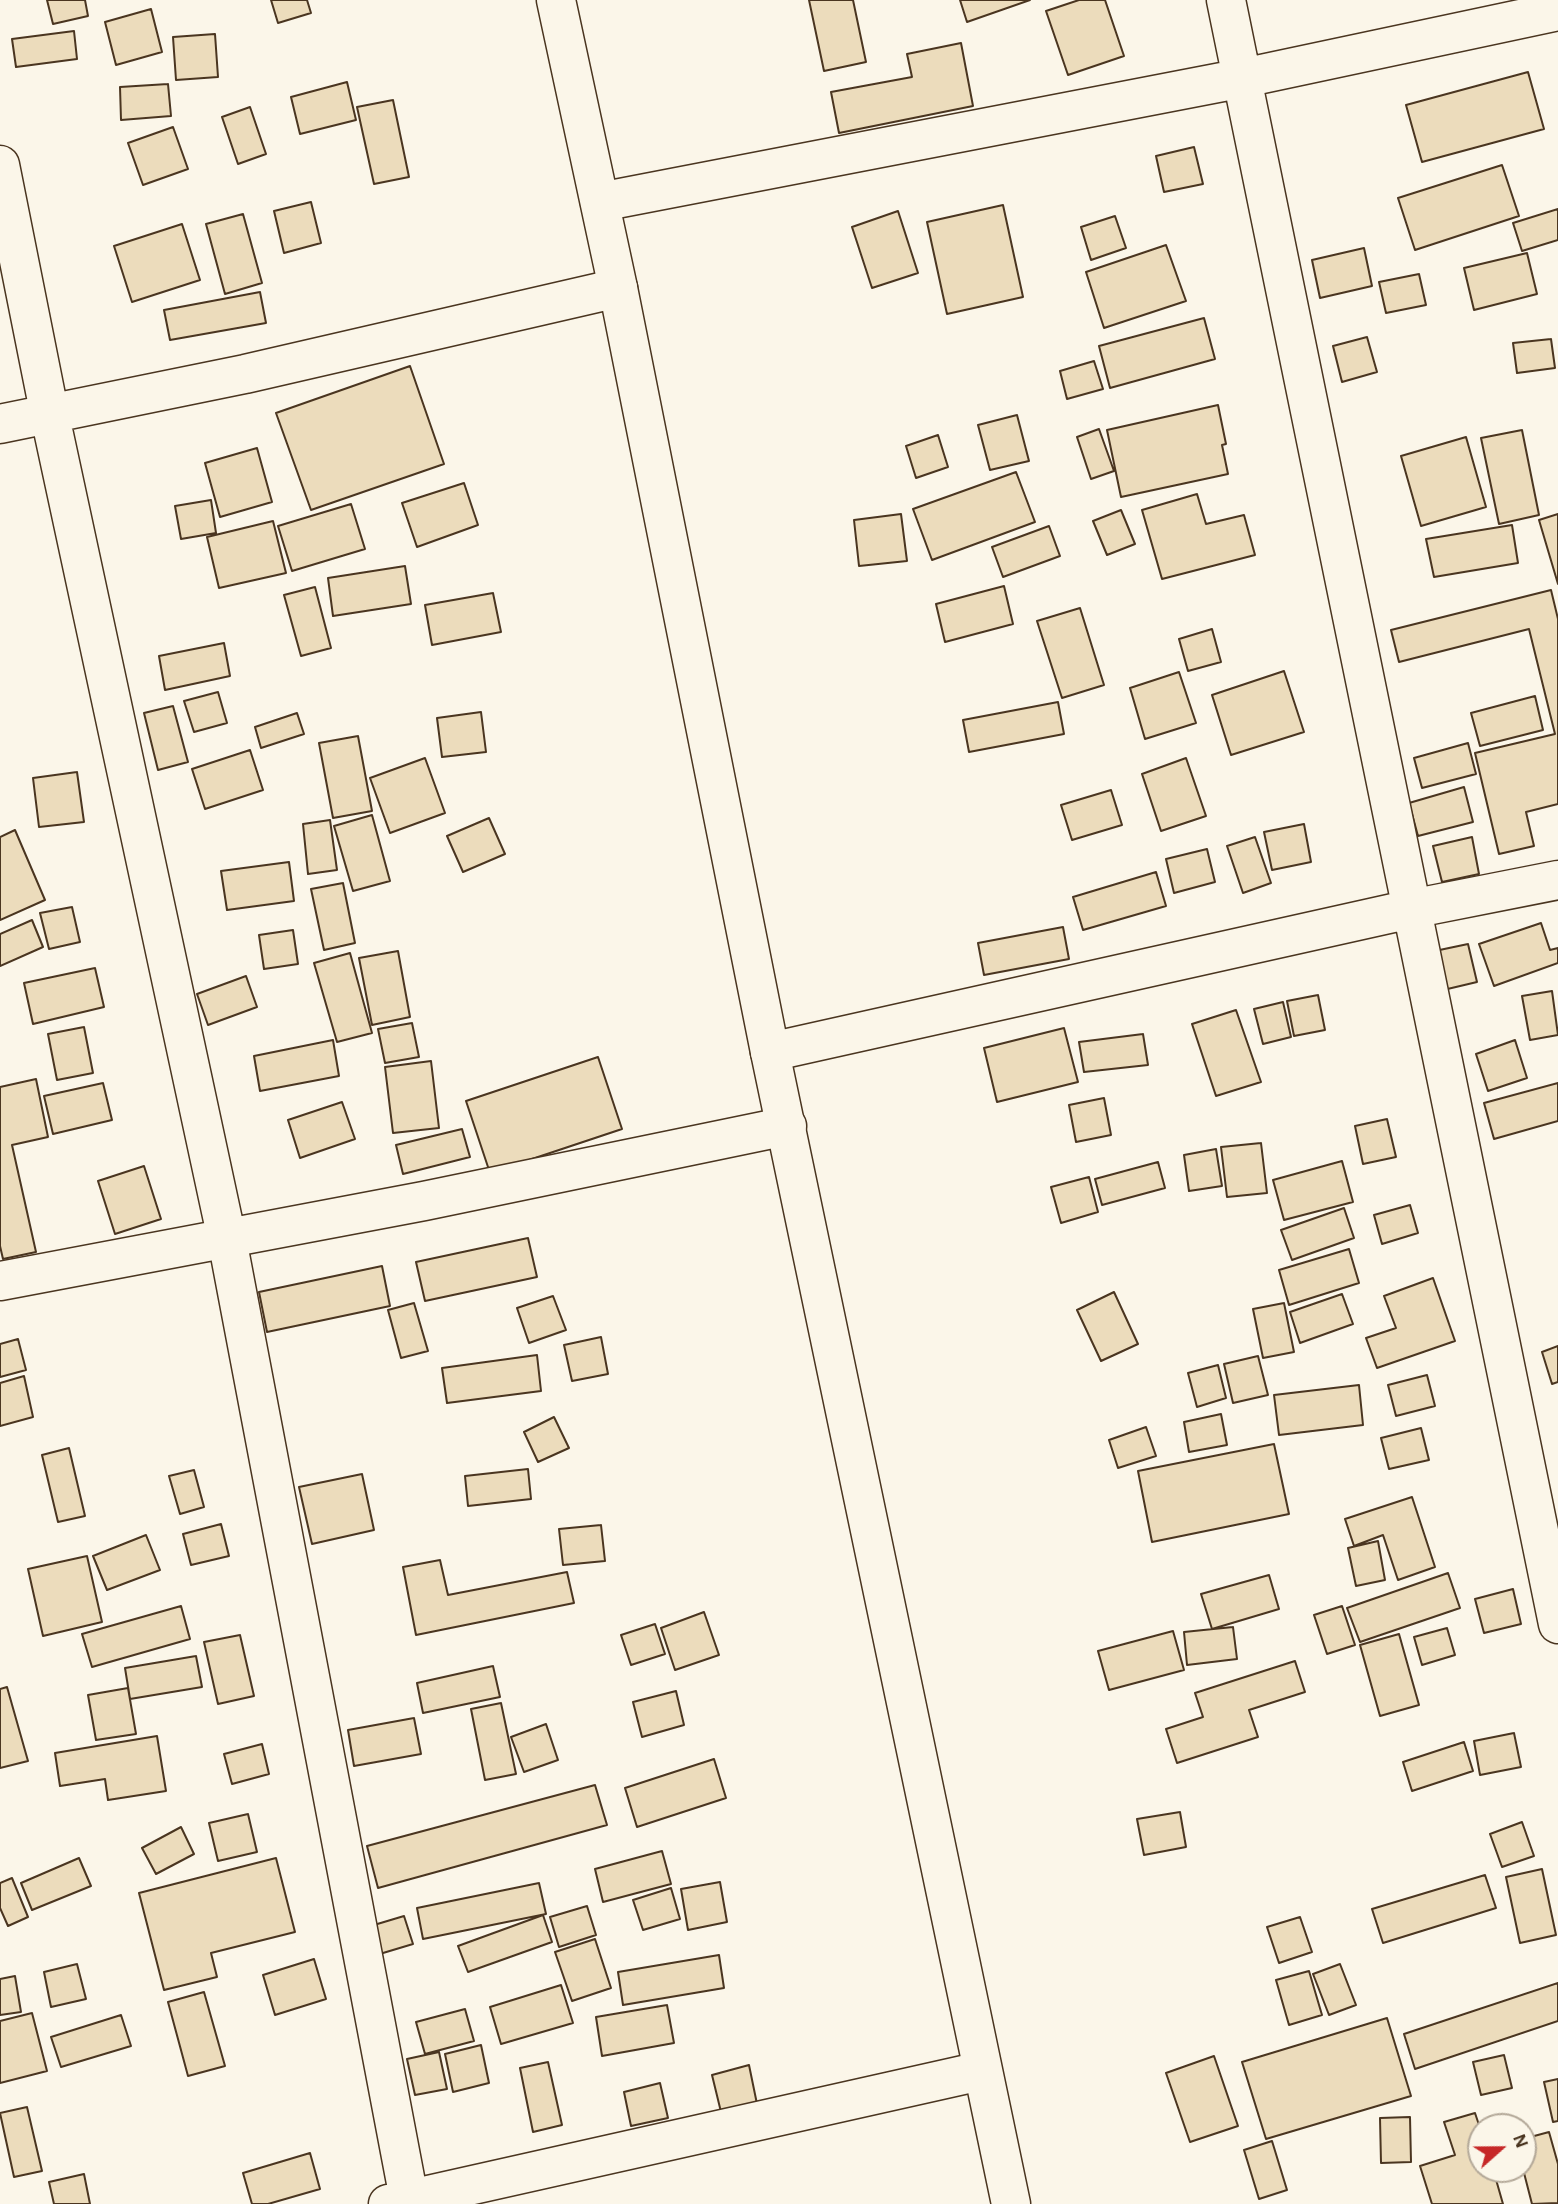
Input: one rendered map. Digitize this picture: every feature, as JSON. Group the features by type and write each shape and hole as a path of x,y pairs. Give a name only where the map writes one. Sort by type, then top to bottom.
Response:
{"street":[{"path":"556,0 618,288 769,1052 787,1126 1010,2204"},
{"path":"1226,0 1558,1624"},
{"path":"600,202 1243,78 1558,11"},
{"path":"0,165 50,416 227,1239 403,2202 981,2071"},
{"path":"0,424 50,416 618,288"},
{"path":"769,1052 1411,909 1558,880"},
{"path":"0,1281 227,1239 787,1126"}],"building":[{"path":"47,0 85,0 88,16 53,24"},
{"path":"271,0 307,0 311,13 278,23"},
{"path":"809,0 853,0 866,62 824,71"},
{"path":"960,0 1030,0 967,22"},
{"path":"1079,0 1105,0 1124,56 1068,75 1046,11"},
{"path":"151,9 162,52 116,65 105,22"},
{"path":"74,31 77,59 16,67 12,39"},
{"path":"215,34 218,77 176,80 173,37"},
{"path":"961,43 973,106 839,133 831,92 912,77 907,54"},
{"path":"1528,72 1544,129 1422,162 1406,105"},
{"path":"347,82 356,120 300,134 291,97"},
{"path":"168,84 171,116 121,120 120,87"},
{"path":"393,100 409,177 374,184 357,107"},
{"path":"250,107 266,154 238,164 222,117"},
{"path":"173,127 188,169 143,185 128,143"},
{"path":"1194,147 1203,184 1164,192 1156,156"},
{"path":"1502,165 1519,216 1415,250 1398,198"},
{"path":"311,202 321,243 284,253 274,211"},
{"path":"1003,205 1023,297 947,314 927,222"},
{"path":"1558,209 1558,240 1522,251 1513,223"},
{"path":"898,211 918,273 872,288 852,227"},
{"path":"243,214 262,283 225,294 206,224"},
{"path":"1115,216 1126,248 1091,260 1081,227"},
{"path":"182,224 200,280 132,302 114,246"},
{"path":"1166,245 1186,301 1104,328 1086,272"},
{"path":"1364,248 1372,286 1320,298 1312,260"},
{"path":"1527,253 1537,294 1474,310 1464,268"},
{"path":"1419,274 1426,305 1386,313 1379,282"},
{"path":"260,292 266,323 170,340 164,310"},
{"path":"1204,318 1215,359 1110,388 1099,346"},
{"path":"1367,337 1377,372 1342,382 1333,346"},
{"path":"1551,339 1555,368 1517,373 1513,343"},
{"path":"1094,361 1103,389 1067,399 1060,371"},
{"path":"410,366 444,464 311,510 276,413"},
{"path":"1218,405 1226,444 1222,445 1228,474 1121,497 1107,430"},
{"path":"1017,415 1029,461 990,470 978,425"},
{"path":"1099,429 1114,471 1091,479 1077,437"},
{"path":"1522,430 1539,515 1499,524 1481,438"},
{"path":"938,435 948,467 916,478 906,446"},
{"path":"1466,437 1486,507 1421,526 1401,456"},
{"path":"257,448 272,502 220,517 205,463"},
{"path":"1016,472 1035,522 932,560 913,509"},
{"path":"464,483 478,525 417,547 402,503"},
{"path":"1197,494 1206,524 1244,515 1255,555 1162,579 1142,510"},
{"path":"211,500 216,533 181,539 175,506"},
{"path":"351,504 365,549 292,571 278,526"},
{"path":"1121,510 1135,544 1107,555 1093,521"},
{"path":"901,514 907,561 859,566 854,520"},
{"path":"1558,514 1558,584 1539,520"},
{"path":"273,521 286,573 219,588 207,537"},
{"path":"1512,525 1518,563 1434,577 1426,539"},
{"path":"1049,526 1060,556 1003,577 992,547"},
{"path":"405,566 411,604 333,616 328,578"},
{"path":"1004,586 1013,624 945,642 936,604"},
{"path":"315,587 331,648 301,656 284,595"},
{"path":"1551,590 1558,619 1558,804 1526,812 1534,846 1499,854 1475,753 1555,734 1529,629 1399,662 1391,630"},
{"path":"493,593 501,632 432,645 425,605"},
{"path":"1080,608 1104,685 1062,698 1037,621"},
{"path":"1212,629 1221,662 1188,671 1179,639"},
{"path":"224,643 230,676 165,690 159,656"},
{"path":"1284,671 1304,732 1231,755 1212,695"},
{"path":"1179,672 1196,723 1145,739 1130,688"},
{"path":"218,692 227,723 194,732 184,701"},
{"path":"1535,696 1543,730 1480,746 1471,713"},
{"path":"1058,702 1064,734 969,752 963,720"},
{"path":"173,706 188,762 158,770 144,713"},
{"path":"481,712 486,752 442,757 437,718"},
{"path":"297,713 304,734 261,748 255,727"},
{"path":"358,736 372,811 333,818 319,743"},
{"path":"1468,743 1476,774 1422,788 1414,758"},
{"path":"250,750 263,790 205,809 192,769"},
{"path":"425,758 445,813 390,833 370,778"},
{"path":"1186,758 1206,816 1161,831 1142,774"},
{"path":"77,772 84,822 39,827 33,778"},
{"path":"1464,787 1473,822 1418,836 1409,803"},
{"path":"1111,790 1122,825 1072,840 1061,805"},
{"path":"372,815 390,881 353,891 334,826"},
{"path":"489,818 505,854 463,872 447,836"},
{"path":"330,820 337,870 308,874 303,824"},
{"path":"1304,824 1311,862 1272,870 1264,832"},
{"path":"15,830 45,900 0,920 0,837"},
{"path":"1255,837 1271,883 1243,893 1227,846"},
{"path":"1472,837 1479,874 1442,882 1433,846"},
{"path":"1207,849 1215,882 1174,893 1166,859"},
{"path":"289,862 294,901 227,910 221,871"},
{"path":"1156,872 1166,906 1083,930 1073,897"},
{"path":"343,883 355,943 324,950 311,889"},
{"path":"72,907 80,942 49,949 40,913"},
{"path":"32,920 43,947 0,966 0,934"},
{"path":"1541,923 1550,950 1558,948 1558,963 1494,986 1479,944"},
{"path":"1063,927 1069,959 984,975 978,943"},
{"path":"293,930 298,964 264,969 259,935"},
{"path":"1468,944 1477,982 1439,991 1430,952"},
{"path":"398,951 410,1017 372,1025 359,958"},
{"path":"350,953 372,1033 337,1042 314,963"},
{"path":"95,968 104,1007 33,1024 24,983"},
{"path":"246,976 257,1007 208,1025 197,994"},
{"path":"1552,991 1558,1035 1530,1040 1522,996"},
{"path":"1318,995 1325,1030 1294,1036 1287,1001"},
{"path":"1283,1002 1291,1037 1263,1044 1254,1009"},
{"path":"1236,1010 1261,1082 1216,1096 1192,1024"},
{"path":"412,1023 419,1057 385,1063 378,1029"},
{"path":"84,1027 93,1073 57,1080 48,1034"},
{"path":"1064,1028 1078,1082 997,1102 984,1048"},
{"path":"1143,1034 1148,1065 1084,1072 1079,1042"},
{"path":"333,1040 339,1076 260,1091 254,1056"},
{"path":"1515,1040 1527,1078 1488,1091 1476,1054"},
{"path":"598,1057 622,1129 490,1173 466,1101"},
{"path":"431,1061 439,1128 393,1133 385,1067"},
{"path":"36,1079 48,1137 12,1145 36,1252 3,1259 0,1246 0,1087"},
{"path":"103,1083 112,1120 53,1134 44,1096"},
{"path":"1558,1083 1558,1121 1494,1139 1484,1103"},
{"path":"1104,1098 1111,1135 1076,1142 1069,1105"},
{"path":"342,1102 355,1139 300,1158 288,1120"},
{"path":"1387,1119 1396,1157 1363,1164 1355,1126"},
{"path":"462,1129 470,1157 403,1174 396,1145"},
{"path":"1261,1143 1267,1193 1227,1197 1221,1147"},
{"path":"1216,1149 1222,1186 1189,1191 1184,1155"},
{"path":"1342,1161 1353,1202 1284,1220 1273,1180"},
{"path":"1158,1162 1165,1188 1102,1205 1095,1179"},
{"path":"144,1166 161,1219 115,1234 98,1181"},
{"path":"1089,1177 1098,1212 1061,1223 1051,1187"},
{"path":"1410,1205 1418,1233 1382,1244 1374,1215"},
{"path":"1344,1208 1354,1238 1292,1260 1281,1230"},
{"path":"528,1238 537,1277 425,1301 416,1262"},
{"path":"1349,1249 1359,1283 1289,1305 1279,1270"},
{"path":"382,1266 390,1306 267,1332 259,1292"},
{"path":"1433,1278 1455,1341 1377,1368 1366,1338 1396,1328 1384,1296"},
{"path":"1114,1292 1138,1344 1101,1361 1077,1310"},
{"path":"1342,1294 1353,1324 1300,1343 1290,1312"},
{"path":"553,1296 566,1330 529,1343 517,1308"},
{"path":"414,1303 428,1351 401,1358 388,1310"},
{"path":"1284,1303 1294,1352 1263,1358 1253,1309"},
{"path":"601,1337 608,1374 572,1381 564,1345"},
{"path":"18,1339 26,1370 0,1377 0,1344"},
{"path":"1558,1346 1558,1382 1552,1384 1542,1352"},
{"path":"537,1355 541,1391 447,1403 442,1368"},
{"path":"1258,1356 1268,1395 1233,1403 1224,1364"},
{"path":"1218,1365 1226,1398 1197,1407 1188,1373"},
{"path":"1427,1375 1435,1406 1396,1416 1388,1385"},
{"path":"24,1376 33,1417 0,1426 0,1383"},
{"path":"1359,1385 1363,1425 1279,1435 1274,1395"},
{"path":"1221,1414 1227,1445 1189,1452 1184,1422"},
{"path":"554,1417 569,1448 538,1462 524,1432"},
{"path":"1146,1427 1156,1456 1118,1468 1109,1440"},
{"path":"1421,1428 1429,1460 1389,1469 1381,1438"},
{"path":"1274,1444 1289,1514 1152,1542 1138,1471"},
{"path":"69,1448 85,1516 58,1522 42,1455"},
{"path":"528,1469 531,1499 468,1506 465,1476"},
{"path":"194,1470 204,1507 180,1514 169,1476"},
{"path":"362,1474 374,1530 312,1544 299,1487"},
{"path":"1412,1497 1435,1567 1398,1580 1383,1535 1354,1546 1345,1519"},
{"path":"221,1524 229,1556 191,1565 183,1534"},
{"path":"601,1525 605,1561 563,1565 559,1529"},
{"path":"146,1535 160,1570 107,1590 93,1556"},
{"path":"1378,1541 1385,1580 1356,1586 1348,1548"},
{"path":"87,1556 102,1622 43,1636 28,1569"},
{"path":"440,1560 448,1595 567,1572 574,1603 416,1635 403,1567"},
{"path":"1448,1573 1460,1608 1360,1642 1347,1608"},
{"path":"1269,1575 1279,1609 1212,1629 1201,1594"},
{"path":"1513,1589 1521,1624 1484,1633 1475,1599"},
{"path":"181,1606 190,1639 92,1667 82,1634"},
{"path":"1342,1606 1355,1645 1327,1654 1314,1615"},
{"path":"704,1612 719,1655 675,1670 661,1628"},
{"path":"655,1624 665,1654 631,1665 621,1635"},
{"path":"1233,1627 1237,1659 1187,1665 1184,1632"},
{"path":"1447,1628 1455,1655 1422,1665 1414,1637"},
{"path":"1173,1631 1184,1670 1109,1690 1098,1651"},
{"path":"1399,1634 1419,1705 1380,1716 1360,1645"},
{"path":"240,1635 254,1696 218,1704 204,1642"},
{"path":"196,1656 202,1687 130,1699 125,1668"},
{"path":"1295,1661 1305,1692 1249,1710 1258,1737 1177,1763 1166,1729 1203,1717 1195,1693"},
{"path":"493,1666 500,1697 423,1713 417,1683"},
{"path":"7,1687 28,1761 0,1768 0,1689"},
{"path":"128,1688 136,1734 96,1740 88,1695"},
{"path":"676,1691 684,1725 642,1737 633,1702"},
{"path":"501,1703 516,1774 485,1780 471,1709"},
{"path":"414,1718 421,1754 354,1766 348,1730"},
{"path":"546,1724 558,1760 524,1772 511,1737"},
{"path":"1514,1733 1521,1767 1480,1775 1474,1741"},
{"path":"157,1736 166,1791 108,1800 105,1779 60,1786 55,1753"},
{"path":"1464,1742 1473,1771 1412,1791 1403,1762"},
{"path":"262,1744 269,1774 232,1784 224,1754"},
{"path":"714,1759 726,1798 637,1827 625,1788"},
{"path":"595,1785 607,1825 378,1888 367,1846"},
{"path":"1180,1812 1186,1847 1144,1855 1137,1819"},
{"path":"248,1814 257,1852 218,1861 209,1823"},
{"path":"1522,1822 1534,1856 1502,1867 1490,1834"},
{"path":"181,1827 194,1854 156,1874 142,1848"},
{"path":"662,1851 671,1884 603,1902 595,1869"},
{"path":"79,1858 91,1886 32,1910 21,1883"},
{"path":"276,1858 295,1932 211,1953 217,1977 164,1990 139,1893"},
{"path":"1542,1869 1556,1935 1520,1943 1506,1877"},
{"path":"1485,1875 1496,1908 1383,1943 1372,1909"},
{"path":"12,1878 28,1917 8,1926 0,1908 0,1883"},
{"path":"720,1882 727,1922 688,1930 681,1889"},
{"path":"539,1883 546,1914 423,1939 417,1908"},
{"path":"671,1888 680,1919 643,1930 633,1900"},
{"path":"587,1906 596,1935 559,1947 550,1917"},
{"path":"543,1915 552,1942 468,1972 458,1946"},
{"path":"404,1916 413,1944 373,1956 364,1928"},
{"path":"1300,1917 1312,1952 1279,1963 1267,1927"},
{"path":"595,1939 611,1988 572,2001 555,1952"},
{"path":"719,1955 724,1988 623,2005 618,1972"},
{"path":"314,1959 326,1999 275,2015 263,1975"},
{"path":"77,1964 86,1999 51,2007 44,1972"},
{"path":"1340,1964 1356,2005 1329,2015 1313,1974"},
{"path":"1309,1971 1322,2015 1289,2025 1276,1980"},
{"path":"15,1976 21,2012 0,2015 0,1979"},
{"path":"1558,1983 1558,2021 1415,2069 1404,2034"},
{"path":"561,1985 573,2023 501,2044 490,2007"},
{"path":"204,1992 225,2066 188,2076 168,2002"},
{"path":"667,2005 674,2043 602,2056 596,2017"},
{"path":"465,2009 474,2041 425,2054 416,2022"},
{"path":"32,2013 47,2071 0,2083 0,2021"},
{"path":"121,2015 131,2046 61,2067 51,2037"},
{"path":"1387,2018 1411,2096 1266,2139 1242,2062"},
{"path":"481,2045 489,2083 453,2092 445,2054"},
{"path":"439,2052 447,2089 415,2095 407,2059"},
{"path":"1504,2055 1512,2088 1481,2095 1473,2062"},
{"path":"1214,2056 1238,2126 1190,2142 1166,2073"},
{"path":"548,2062 562,2125 533,2132 520,2068"},
{"path":"749,2065 757,2104 721,2112 712,2075"},
{"path":"1558,2079 1558,2121 1553,2122 1544,2082"},
{"path":"660,2083 668,2118 631,2126 624,2092"},
{"path":"27,2107 42,2171 14,2177 0,2113"},
{"path":"1467,2115 1467,2183 1497,2183 1503,2204 1432,2204 1420,2166 1455,2155 1444,2122"},
{"path":"1410,2117 1411,2162 1381,2163 1380,2118"},
{"path":"1549,2132 1558,2164 1558,2203 1532,2204 1527,2183 1537,2183 1537,2135"},
{"path":"1272,2141 1287,2190 1259,2199 1244,2150"},
{"path":"310,2153 320,2189 268,2204 252,2204 243,2173"},
{"path":"84,2174 90,2204 54,2204 49,2182"}]}
